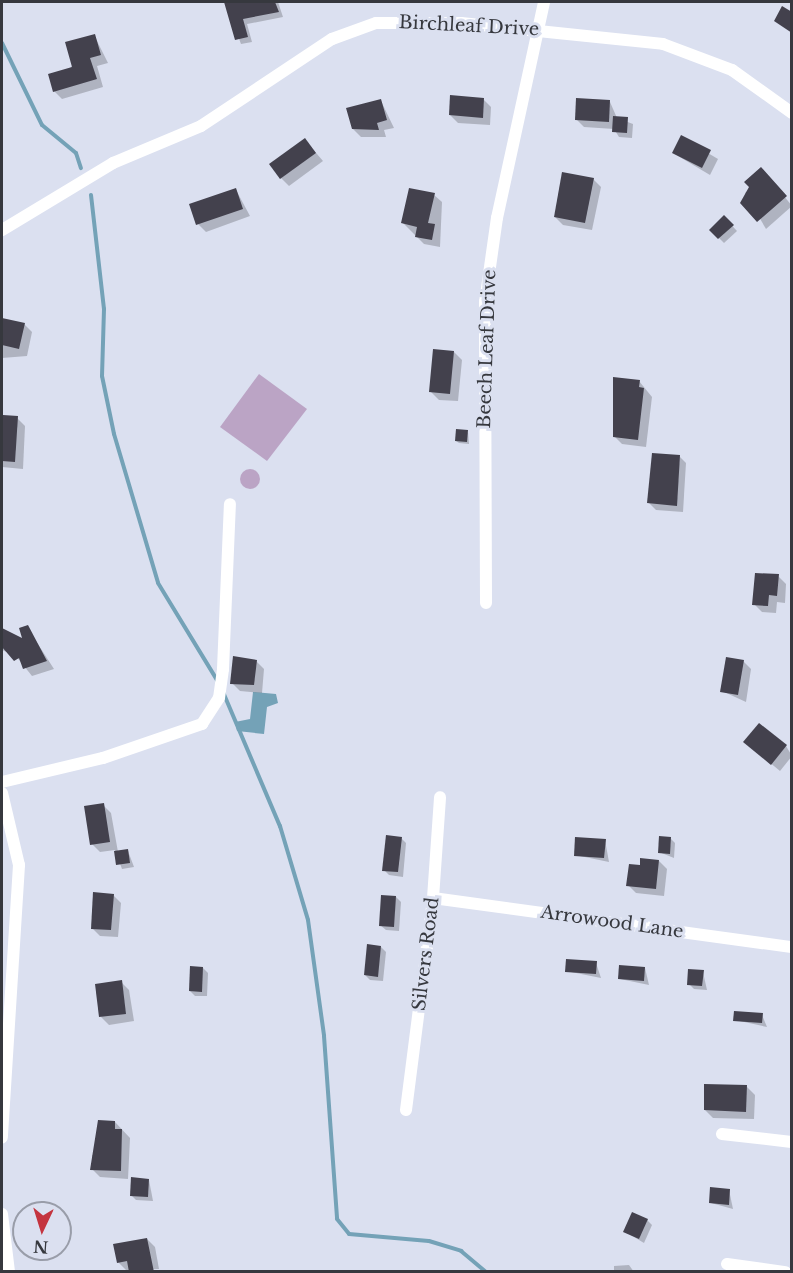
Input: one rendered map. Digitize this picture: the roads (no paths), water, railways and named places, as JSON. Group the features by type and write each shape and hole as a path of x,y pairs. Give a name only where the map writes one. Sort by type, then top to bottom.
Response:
{"street":[{"name":"Beech Leaf Drive","path":"486,603 485,302 496,223 544,2"},
{"name":"Birchleaf Drive","path":"2,230 113,163 201,126 350,30 404,20 641,39 697,54 752,83 792,113"},
{"path":"2,782 103,758 202,724 219,698 223,669 230,504"},
{"path":"2,793 19,866 2,1137"},
{"name":"Silvers Road","path":"406,1110 434,898 440,797"},
{"name":"Arrowood Lane","path":"434,898 792,947"},
{"path":"722,1134 792,1142"},
{"path":"2,1214 9,1272"},
{"path":"727,1264 785,1272"}],"water":[{"path":"253,692 276,694 278,703 267,707 264,734 237,731 235,722 250,719"}],"waterway":[{"path":"2,43 42,125 76,153 81,168"},
{"path":"91,195 104,309 102,376 114,434 158,583 217,680"},
{"path":"223,692 280,826 308,920 324,1036 337,1219 349,1234 429,1241 461,1251 486,1272"}]}
